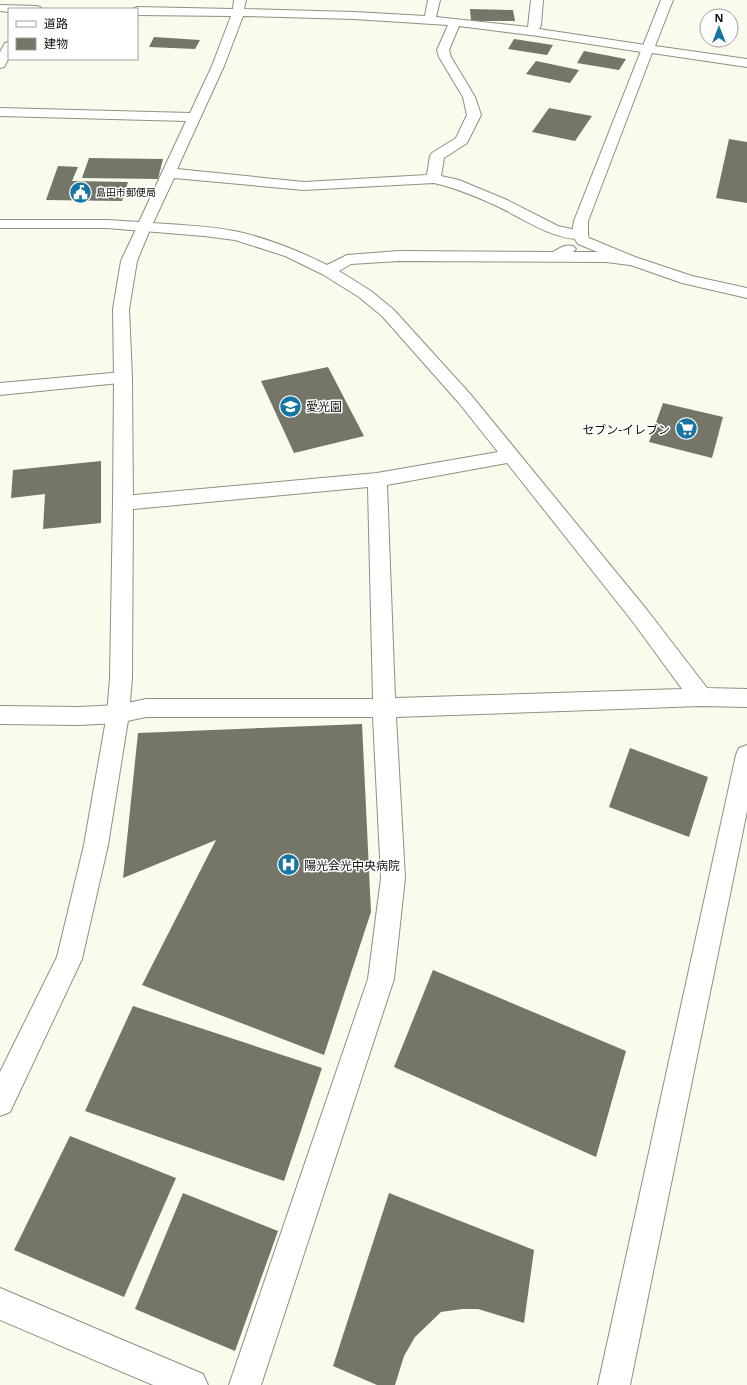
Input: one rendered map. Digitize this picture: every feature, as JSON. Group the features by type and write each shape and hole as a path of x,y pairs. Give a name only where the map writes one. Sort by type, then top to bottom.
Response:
{"street":[{"path":"0,1102 69,959 96,845 118,714 121,678 123,503 122,309 129,261 218,66 238,13 240,0"},
{"path":"428,20 432,13 434,0"},
{"path":"532,31 535,25 537,0"},
{"path":"581,238 581,221 667,0"},
{"path":"138,11 368,16 428,20 532,31 747,63"},
{"path":"434,179 437,156 462,140 474,116 469,97 442,50 455,23"},
{"path":"0,64 8,48"},
{"path":"0,112 194,117"},
{"path":"170,173 304,186 434,179 454,183 502,203 554,230 581,238 630,260 688,280 747,293"},
{"path":"0,224 107,224 204,231 237,236 290,252 328,271 365,294 388,313 466,399 640,616 701,697"},
{"path":"556,257 581,238"},
{"path":"328,271 347,260 399,256 606,257 630,260"},
{"path":"0,390 123,378"},
{"path":"123,503 377,480 511,456"},
{"path":"245,1385 381,979 393,878 384,708 377,480"},
{"path":"0,715 79,716 118,714 146,708 384,708 701,697 747,698"},
{"path":"614,1385 747,756"},
{"path":"0,1304 192,1385"}],"building":[{"path":"470,9 513,10 515,21 471,21"},
{"path":"154,37 200,40 195,49 149,47"},
{"path":"514,39 553,45 547,55 508,49"},
{"path":"584,51 626,59 619,70 577,63"},
{"path":"536,61 579,70 570,83 526,74"},
{"path":"549,108 592,116 575,141 532,132"},
{"path":"729,139 747,142 747,203 716,198"},
{"path":"89,158 163,159 158,179 82,178"},
{"path":"58,166 78,167 72,181 128,182 122,201 46,200"},
{"path":"328,367 364,436 294,453 261,381"},
{"path":"663,403 723,417 712,458 649,442"},
{"path":"101,461 101,523 43,529 45,494 11,498 13,470"},
{"path":"362,724 371,912 324,1055 142,985 216,840 123,878 138,733"},
{"path":"630,748 708,777 689,837 609,807"},
{"path":"433,970 626,1051 596,1157 394,1067"},
{"path":"133,1006 322,1068 284,1181 85,1111"},
{"path":"70,1136 176,1178 124,1297 14,1250"},
{"path":"183,1193 278,1231 235,1351 135,1309"},
{"path":"389,1193 534,1250 524,1323 478,1309 462,1309 441,1312 415,1337 404,1356 395,1385 377,1385 333,1366"}],"place":[{"name":"島田市郵便局","path":"80,192"},
{"name":"愛光園","path":"290,406"},
{"name":"セブン-イレブン","path":"686,429"},
{"name":"陽光会光中央病院","path":"289,865"}]}
